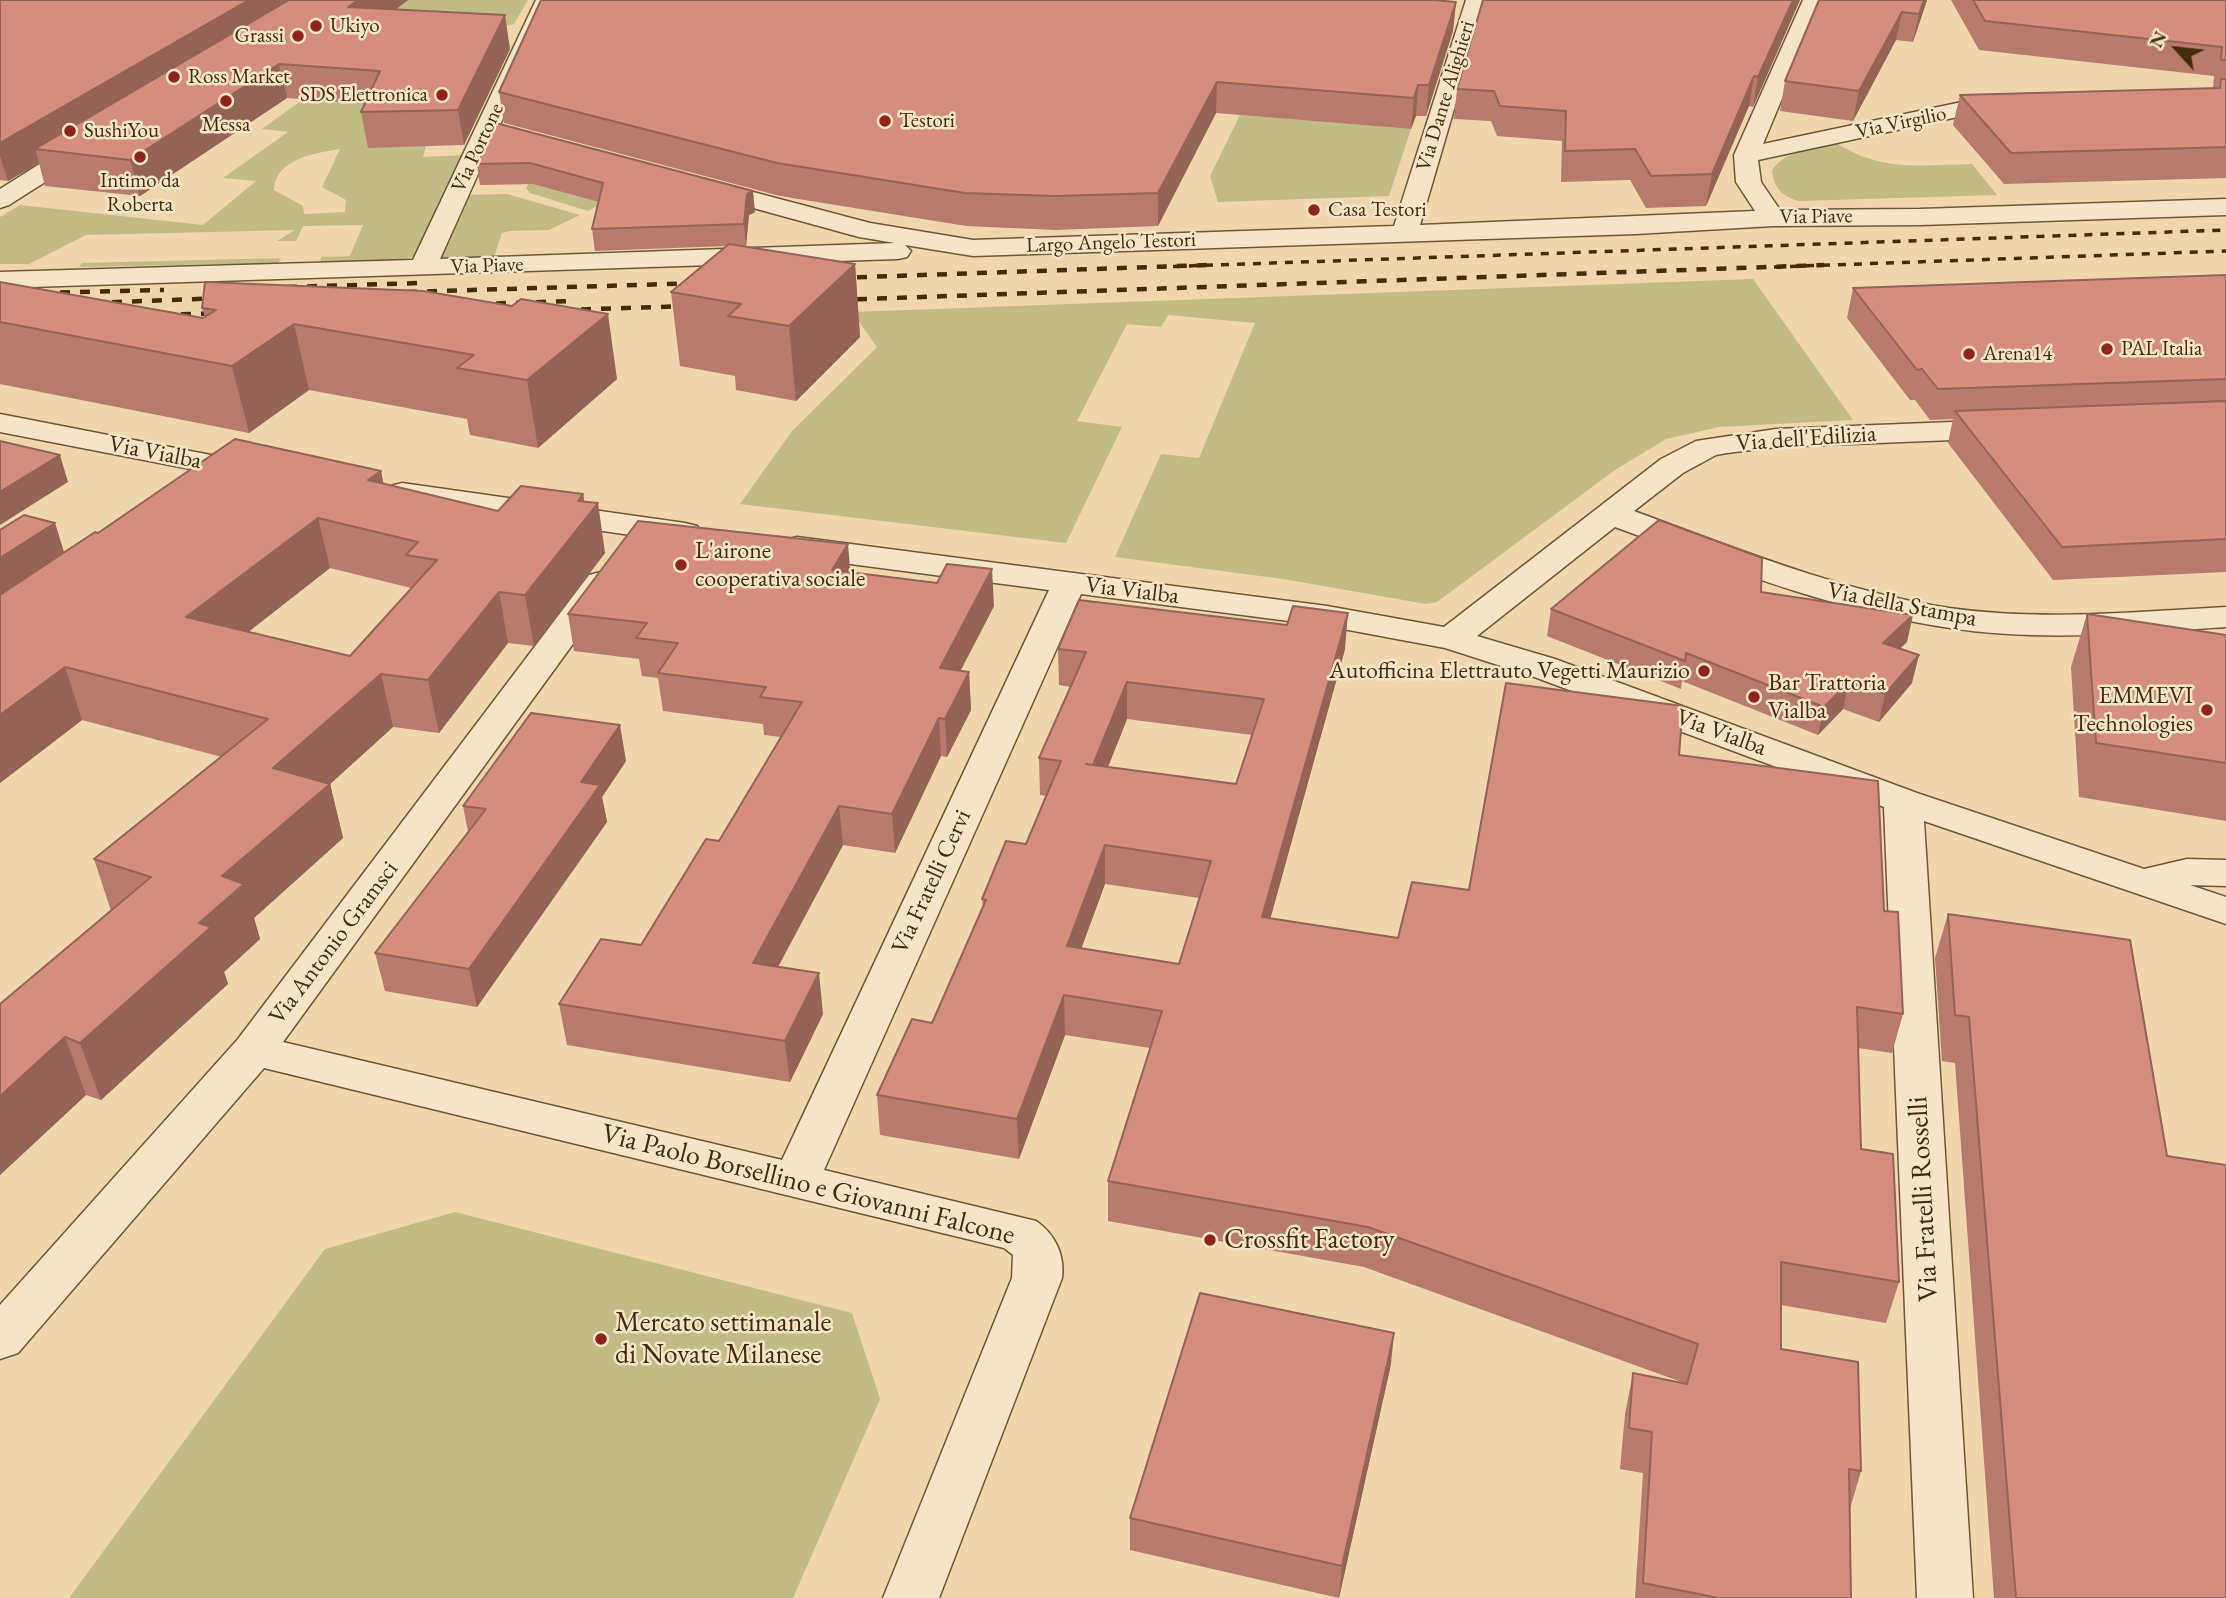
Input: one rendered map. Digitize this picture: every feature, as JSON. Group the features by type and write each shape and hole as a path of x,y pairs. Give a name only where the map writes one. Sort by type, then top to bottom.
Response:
{"street":[{"name":"Via Portone","path":"423,268 495,132 546,0"},
{"name":"Via Dante Alighieri","path":"1405,232 1476,0"},
{"path":"1773,218 1749,184 1744,171 1746,155 1813,0"},
{"name":"Via Virgilio","path":"1746,155 1976,106 2027,104"},
{"path":"0,200 99,138"},
{"name":"Largo Angelo Testori","path":"685,182 868,231 973,248 1405,232"},
{"name":"Via Piave","path":"1405,232 1636,226 1773,218 1920,217 2226,206"},
{"path":"817,254 819,219"},
{"name":"Via Piave","path":"0,279 423,268 973,248"},
{"name":"Via Vialba","path":"0,424 261,473 212,495"},
{"name":"Via dell'Edilizia","path":"1451,639 1672,466 1707,448 1789,438 2031,428"},
{"path":"371,489 712,537"},
{"name":"Via della Stampa","path":"1611,514 1820,590 1901,610 1988,622 2037,625 2219,623"},
{"name":"Via Antonio Gramsci","path":"0,1339 254,1050 643,528"},
{"name":"Via Vialba","path":"766,544 1327,616 1451,639 1542,667 1903,801 2226,911"},
{"name":"Via Fratelli Cervi","path":"795,1182 1069,583"},
{"name":"Via Fratelli Rosselli","path":"1903,801 1945,1598"},
{"path":"2142,883 2187,872 2226,873"},
{"name":"Via Paolo Borsellino e Giovanni Falcone","path":"254,1050 1019,1234 1030,1241 1037,1252 1037,1278 911,1598"}],"shaded area":[{"path":"404,0 528,0 514,24 471,33 352,102 386,105 426,146 423,157 465,155 416,255 400,263 320,263 321,257 350,256 363,225 303,226 296,241 277,241 295,230 86,235 29,264 0,264 0,217 20,205 203,225 256,181 223,178 288,132 262,129 353,63 339,40","holes":["340,149 322,187 346,200 345,212 304,214 303,206 274,190 281,171 289,164 308,156"]},
{"path":"1240,115 1411,129 1389,196 1218,202 1210,176"},
{"path":"1836,143 1869,159 1886,163 1972,164 1997,195 1799,201 1780,190 1774,181 1772,170 1778,163 1801,151"},
{"path":"496,149 603,203 588,211 530,193 526,188 528,184 533,184"},
{"path":"507,194 580,215 549,230 502,233 492,263 444,263 438,257 466,195"},
{"path":"281,258 278,263 79,267 82,263"},
{"path":"1753,279 1853,420 1719,427 1666,439 1615,470 1437,602 1426,604 1283,579 1115,557 1161,454 1199,458 1255,323 1168,315 1161,327 1127,324 1077,421 1122,427 1066,543 740,504 792,431 877,347 852,312"},
{"path":"455,1212 852,1313 880,1399 793,1598 69,1598 325,1249"}],"building":[{"path":"0,0 249,0 0,143"},
{"path":"289,0 358,0 348,7 505,15 458,110 361,112 380,71 279,64 130,160 35,149"},
{"name":"Testori","path":"541,0 1456,2 1429,85 1418,85 1414,98 1217,82 1158,193 1055,196 965,193 777,163 499,92"},
{"path":"1483,0 1793,0 1758,77 1754,76 1712,174 1651,176 1635,149 1565,151 1566,111 1500,106 1494,91 1457,89"},
{"path":"1819,0 1924,0 1919,14 1902,12 1859,91 1785,81"},
{"path":"1973,0 2226,0 2226,60 2221,60 2222,47 1985,21"},
{"path":"2221,79 2226,79 2226,147 2011,153 1960,95 2220,88"},
{"path":"492,122 753,191 747,194 744,224 592,229 603,183 530,163 477,164 495,125 491,125"},
{"path":"729,244 855,264 789,326 728,316 741,304 671,292"},
{"path":"2226,275 2226,379 1938,389 1922,369 1917,370 1853,288"},
{"path":"0,282 203,318 216,310 202,308 205,282 423,291 512,306 521,299 608,314 527,380 457,368 474,355 294,324 232,366 0,322"},
{"path":"2226,401 2226,539 2062,547 1955,411"},
{"path":"235,439 381,471 368,480 498,511 521,486 583,494 578,501 598,503 525,595 499,592 428,680 381,674 273,768 330,784 222,876 244,884 199,923 211,927 80,1043 65,1037 0,1096 0,1004 151,877 94,859 268,719 65,667 0,715 0,595 95,532 98,533","holes":["318,518 418,542 406,555 437,560 350,656 186,617"]},
{"path":"0,441 60,455 0,492"},
{"path":"24,515 55,523 0,558 0,530"},
{"path":"1659,520 1762,558 1761,592 1913,615 1883,643 1919,655 1885,694 1849,682 1824,707 1686,653 1685,661 1551,609"},
{"path":"638,521 848,544 832,570 937,583 947,564 992,569 940,668 969,672 945,719 939,718 892,814 839,806 753,963 819,973 785,1041 559,1004 601,939 641,945 706,839 719,841 802,702 760,697 766,687 658,673 678,643 636,638 647,623 568,614"},
{"path":"1079,600 1287,625 1293,606 1348,613 1262,917 1398,938 1412,882 1469,890 1506,683 1683,706 1679,755 1878,781 1884,911 1898,912 1903,1014 1857,1007 1861,1149 1893,1154 1899,1282 1781,1262 1781,1349 1858,1362 1861,1471 1849,1469 1851,1598 1719,1598 1643,1583 1652,1432 1629,1428 1633,1373 1687,1384 1698,1344 1368,1227 1108,1181 1162,1011 1064,995 1017,1119 877,1095 912,1019 932,1023 986,900 982,899 1006,841 1026,844 1061,761 1039,758 1086,652 1058,649","holes":["1127,682 1264,699 1236,784 1093,765","1105,845 1211,861 1179,964 1067,946"]},
{"path":"2087,614 2226,635 2226,763 2096,743"},
{"path":"531,713 620,725 581,782 600,785 469,969 375,953 486,809 463,806"},
{"path":"1948,914 2130,940 2167,1156 2226,1165 2226,1598 2016,1598 1969,1017 1955,1015"},
{"path":"1200,1293 1394,1333 1342,1566 1130,1518"}],"railway":[{"path":"1157,267 2226,230"},
{"path":"1774,267 2226,251"},
{"path":"837,278 1208,265"},
{"path":"837,300 1824,265"},
{"path":"287,287 420,283"},
{"path":"407,292 701,283"},
{"path":"0,294 164,290"},
{"path":"92,303 222,298"},
{"path":"476,304 574,301"},
{"path":"561,310 690,306"},
{"path":"161,315 224,313"}],"place":[{"name":"Ukiyo","path":"316,26"},
{"name":"Grassi","path":"298,36"},
{"name":"Ross Market","path":"174,77"},
{"name":"SDS Elettronica","path":"442,95"},
{"name":"Messa","path":"226,101"},
{"name":"Testori","path":"885,121"},
{"name":"SushiYou","path":"70,131"},
{"name":"Intimo da Roberta","path":"140,157"},
{"name":"Casa Testori","path":"1314,210"},
{"name":"PAL Italia","path":"2107,349"},
{"name":"Arena14","path":"1969,354"},
{"name":"L'airone cooperativa sociale","path":"681,565"},
{"name":"Autofficina Elettrauto Vegetti Maurizio","path":"1704,671"},
{"name":"Bar Trattoria Vialba","path":"1754,697"},
{"name":"EMMEVI Technologies","path":"2207,710"},
{"name":"Crossfit Factory","path":"1210,1240"},
{"name":"Mercato settimanale di Novate Milanese","path":"601,1339"}]}
